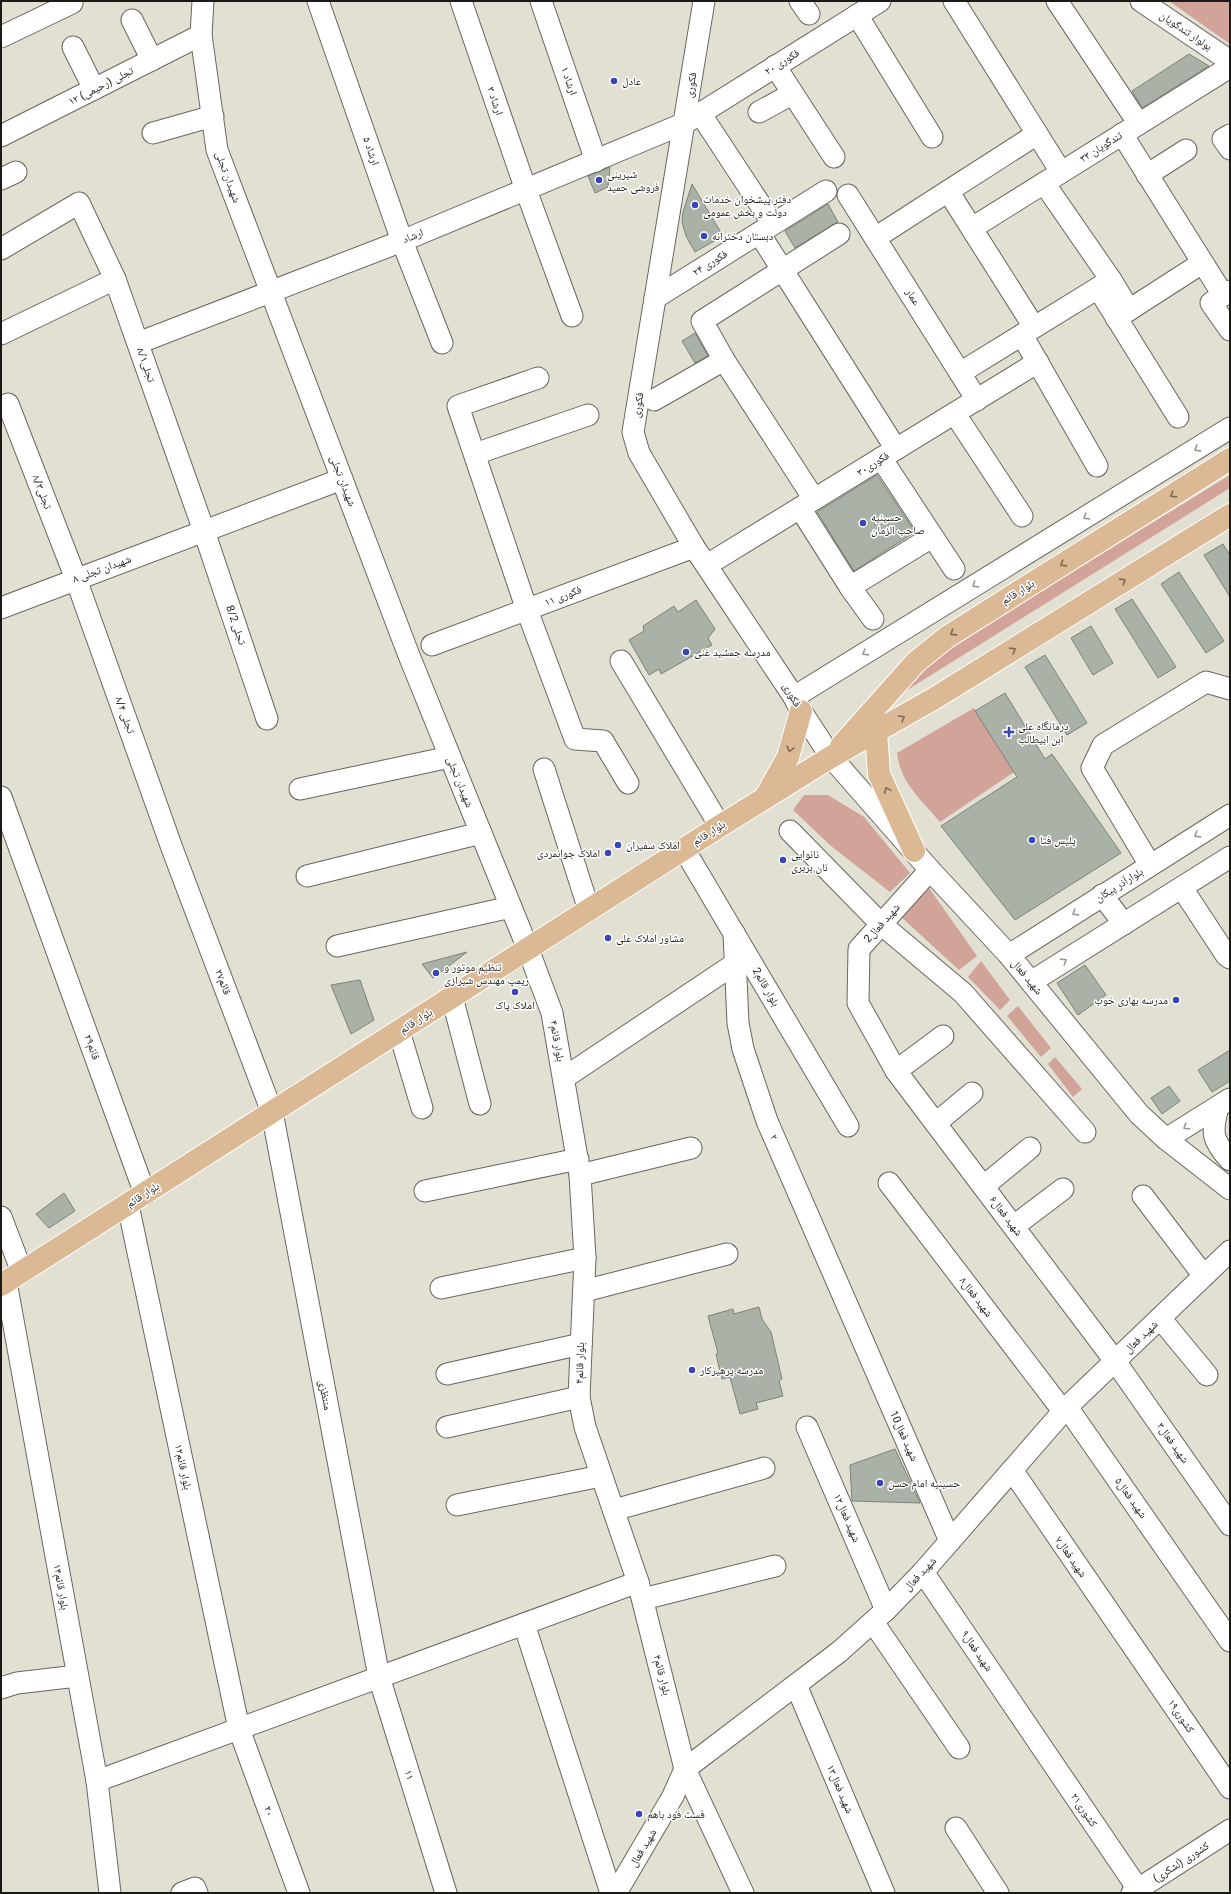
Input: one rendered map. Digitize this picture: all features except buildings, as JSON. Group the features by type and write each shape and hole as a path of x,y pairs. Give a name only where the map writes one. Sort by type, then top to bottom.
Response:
{"main road":[{"name":"بلوار قائم","path":"831,757 916,662 947,637 1230,459"},
{"name":"بلوار قائم","path":"10,1280 272,1112 308,1091 399,1031 720,826 831,757 935,698 1230,515"},
{"path":"765,799 788,757 798,704"},
{"path":"876,732 879,774 914,852"}],"street":[{"path":"1,37 72,3 71,1"},
{"name":"شهیدان تجلی","path":"203,1 201,35 217,150 408,653 528,949"},
{"name":"۵ ارشاد","path":"318,1 402,241 442,343"},
{"name":"۱ ارشاد","path":"541,1 596,160"},
{"name":"فکوری","path":"704,1 693,118 655,298 633,432 639,453 694,547 798,704 831,757"},
{"name":"فکوری ۲۰","path":"693,118 880,1"},
{"path":"954,1 1037,134 1052,178 1105,284 1123,314 1178,417"},
{"path":"1057,1 1130,129 1148,175 1221,296 1230,330"},
{"name":"بولوار تندگویان","path":"1141,1 1230,61"},
{"name":"۳ ارشاد","path":"463,7 526,190 572,316"},
{"path":"857,15 932,138"},
{"path":"132,20 152,60"},
{"name":"۱۲ تجلی (رحیمی)","path":"1,136 201,35"},
{"path":"73,47 94,89"},
{"path":"775,66 834,157"},
{"name":"۳۳ تندگویان","path":"972,228 1230,67"},
{"path":"759,112 792,94"},
{"path":"153,133 213,116"},
{"path":"693,118 766,228 782,271 889,454 932,537 954,569"},
{"name":"ارشاد","path":"138,343 272,293 402,241 526,190 693,118"},
{"path":"875,238 1037,134"},
{"path":"1148,175 1186,150"},
{"name":"فکوری ۲۴","path":"655,298 826,191"},
{"path":"948,191 972,228 1028,331 1038,362 1097,466"},
{"name":"عمار","path":"848,195 977,400"},
{"name":"تجلی۸/۱","path":"1,249 79,203 116,279 204,532"},
{"path":"839,234 702,321 807,504 850,587 873,620"},
{"path":"1123,314 1202,263"},
{"path":"1,334 116,279"},
{"path":"960,373 1105,284"},
{"path":"654,400 724,360"},
{"name":"فکوری۳۰","path":"707,565 1038,362"},
{"path":"538,378 458,406 527,610 575,739 603,741 628,783"},
{"name":"تجلی۸/۳","path":"8,404 76,579"},
{"path":"955,414 1022,516"},
{"path":"475,454 588,415"},
{"path":"798,704 1230,428"},
{"name":"شهیدان تجلی ۸","path":"1,608 342,479"},
{"name":"8/2 تجلی","path":"204,532 267,718"},
{"path":"850,587 932,537"},
{"name":"فکوری ۱۱","path":"432,645 694,547"},
{"name":"۸/۴ تجلی","path":"76,579 173,851"},
{"path":"621,661 720,826"},
{"path":"1150,865 1092,768 1103,745 1206,682 1230,689"},
{"path":"300,789 450,757"},
{"name":"شهید فعال","path":"831,757 930,870 1009,955 1139,1114 1166,1139 1228,1185"},
{"path":"544,769 589,910"},
{"name":"قائم۲۹","path":"1,797 40,901 136,1199"},
{"name":"بلوارآذر پیکان","path":"1009,955 1230,815"},
{"path":"790,831 881,924 963,993 1085,1132"},
{"path":"307,876 481,833"},
{"name":"2بلوار قائم","path":"684,849 848,1126"},
{"name":"قائم۲۷","path":"173,851 272,1112"},
{"path":"1031,982 1230,857"},
{"name":"شهید فعال2","path":"896,1071 858,1003 859,949 930,870"},
{"path":"1182,888 1226,955 1230,958"},
{"path":"1102,895 1124,924"},
{"path":"337,946 511,907"},
{"name":"۲","path":"734,933 736,998 738,1023 743,1049 764,1113 858,1330"},
{"name":"بلوار قائم۴","path":"528,949 552,1013 579,1167 585,1258 579,1397 585,1427 641,1590 686,1769 743,1893"},
{"path":"564,1078 736,963"},
{"path":"452,997 480,1104"},
{"path":"399,1031 422,1108"},
{"path":"896,1071 944,1036"},
{"name":"شهید فعال۶","path":"896,1071 1115,1361"},
{"path":"936,1123 972,1093"},
{"path":"1166,1139 1224,1103"},
{"path":"1224,1103 1213,1126 1217,1145 1230,1160"},
{"name":"منتظزی","path":"272,1112 379,1677"},
{"path":"424,1191 691,1148"},
{"path":"984,1186 1030,1148"},
{"name":"شهید فعال۸","path":"889,1183 1065,1409"},
{"path":"1014,1226 1062,1189"},
{"path":"1143,1196 1204,1276"},
{"name":"بلوار قائم۱۲","path":"136,1199 239,1729"},
{"name":"بلوار قائم۱۴","path":"1,1217 10,1280 77,1676 97,1781 110,1893"},
{"name":"شهید فعال","path":"616,1893 673,1796 686,1769 839,1652 879,1616 923,1572 1065,1409 1230,1251"},
{"path":"584,1291 727,1254"},
{"path":"441,1288 585,1258"},
{"path":"1160,1318 1207,1375"},
{"name":"10شهید فعال","path":"858,1330 950,1541"},
{"path":"447,1374 581,1344"},
{"name":"شهید فعال۳","path":"1115,1361 1230,1525"},
{"path":"447,1427 579,1397"},
{"name":"شهید فعال۵","path":"1065,1409 1230,1641"},
{"name":"شهید فعال۱۲","path":"808,1427 879,1616 959,1748"},
{"path":"614,1510 764,1468"},
{"name":"شهید فعال۷","path":"1012,1470 1131,1644"},
{"path":"457,1505 601,1476"},
{"path":"97,1781 524,1624 641,1590 775,1566"},
{"name":"شهید فعال۹","path":"923,1572 1031,1731"},
{"path":"524,1624 611,1893"},
{"name":"۱۹کشوری","path":"1131,1644 1230,1788"},
{"path":"1,1688 17,1683 77,1676"},
{"name":"۱۱","path":"379,1677 443,1883"},
{"name":"شهید فعال۱۳","path":"796,1685 884,1893"},
{"name":"۲۰","path":"239,1729 299,1893"},
{"name":"۲۱کشوری","path":"1031,1731 1139,1890"},
{"path":"956,1828 998,1893"},
{"name":"کشوری (لشکری)","path":"1139,1890 1230,1830"},
{"path":"182,1893 196,1888 197,1893"}],"shaded area":[{"path":"1169,1 1230,1 1230,44"},
{"path":"1230,475 1230,488 904,692 921,665"},
{"path":"974,708 1014,772 940,822 912,790 907,782 899,764 897,753"},
{"path":"804,795 828,795 864,817 910,873 890,892 831,846 793,810"},
{"path":"929,888 977,956 959,970 900,916"},
{"path":"981,961 1010,1000 1000,1010 968,977"},
{"path":"1018,1006 1051,1048 1041,1057 1007,1016"},
{"path":"1055,1057 1082,1089 1073,1097 1048,1064"}],"place":[{"name":"عادل","path":"614,81"},
{"name":"شیرینی فروشی حمید","path":"599,180"},
{"name":"دفتر پیشخوان خدمات دولت و بخش عمومی","path":"695,205"},
{"name":"دبستان دخترانه","path":"704,236"},
{"name":"حسینیه صاحب الزمان","path":"863,523"},
{"name":"مدرسه جمشید غنی","path":"686,652"},
{"name":"درمانگاه علی ابن ابیطالب","path":"1009,732"},
{"name":"پلیس فتا","path":"1032,840"},
{"name":"املاک سفیران","path":"618,845"},
{"name":"املاک جوانمردی","path":"608,853"},
{"name":"نانوایی نان بربری","path":"783,860"},
{"name":"مشاور املاک علی","path":"608,938"},
{"name":"تنظیم موتور و ریمپ مهندس شیرازی","path":"436,973"},
{"name":"املاک پاک","path":"515,992"},
{"name":"مدرسه بهاری خوب","path":"1176,1000"},
{"name":"مدرسه پرهیزکار","path":"692,1370"},
{"name":"حسینیه امام حسن","path":"880,1483"},
{"name":"فست فود باهم","path":"639,1814"}]}
